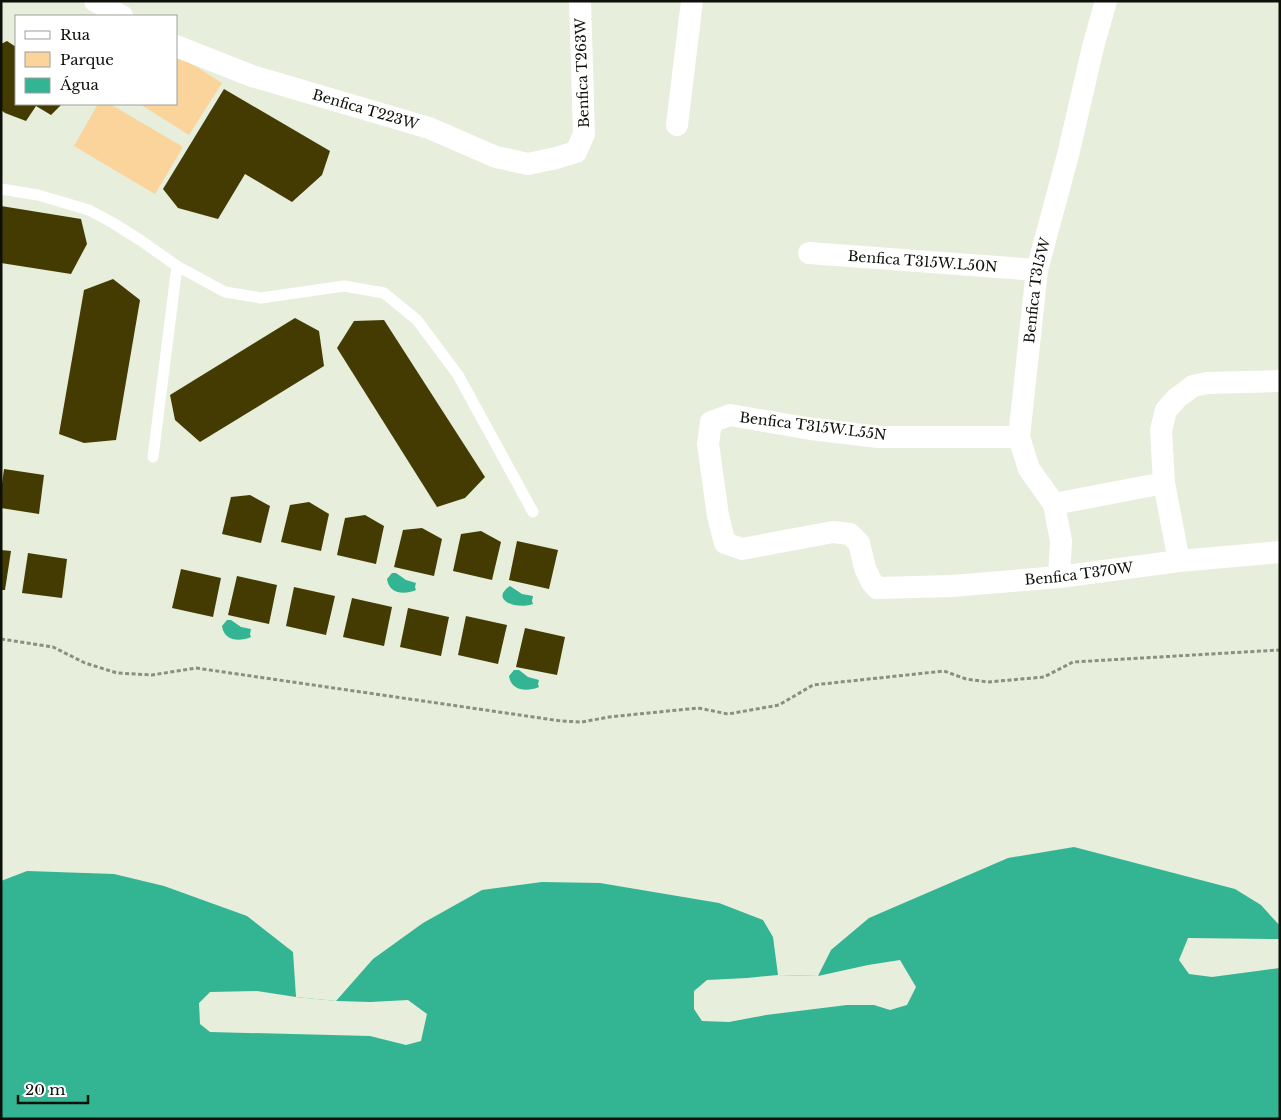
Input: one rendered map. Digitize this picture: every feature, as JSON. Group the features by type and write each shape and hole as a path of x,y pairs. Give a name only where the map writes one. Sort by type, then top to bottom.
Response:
{"street":[{"path":"95,1 120,15"},
{"name":"Benfica T263W","path":"556,158 576,152 584,134 580,1"},
{"path":"677,125 692,1"},
{"name":"Benfica T315W","path":"1059,577 1061,541 1054,504 1029,469 1019,437 1037,270 1106,1"},
{"name":"Benfica T223W","path":"178,47 252,76 429,128 496,157 528,164 556,158"},
{"name":"Benfica T315W.L50N","path":"809,253 1037,270"},
{"path":"1180,562 1164,483 1161,430 1166,410 1176,398 1193,386 1207,383 1280,381"},
{"name":"Benfica T315W.L55N","path":"877,588 871,582 865,568 859,543 850,534 833,532 742,549 725,543 718,516 708,444 711,422 730,415 811,429 878,437 1019,437"},
{"path":"1054,504 1164,483"},
{"name":"Benfica T370W","path":"877,588 952,586 1059,577 1280,552"}],"lane":[{"path":"1,189 38,194 89,210 120,227 177,266 225,292 261,298 344,286 384,293 417,320 458,375 533,512"},
{"path":"153,457 177,266"}],"path":[{"path":"1,639 53,647 85,663 117,673 152,675 196,668 561,722 582,722 609,717 698,708 728,714 779,705 813,685 944,671 966,679 988,682 1044,677 1073,662 1280,650"}],"green space":[{"path":"178,55 222,83 189,135 142,105 178,105"},
{"path":"97,105 112,105 183,147 155,194 74,146"}],"water":[{"path":"392,573 396,573 406,580 416,583 416,590 402,593 391,588 387,579"},
{"path":"510,586 522,594 533,596 533,604 527,606 513,605 504,599 502,596 504,591"},
{"path":"227,620 231,620 241,627 251,629 251,637 237,640 226,635 222,626"},
{"path":"514,670 519,670 528,677 539,680 539,687 525,690 513,685 509,676"},
{"path":"1074,847 1235,889 1261,905 1280,926 1280,1119 1,1119 1,881 27,871 114,874 164,886 247,916 293,952 296,997 336,1001 373,959 423,923 482,890 542,882 600,883 719,903 763,920 773,937 778,975 818,976 831,950 869,918 1008,858"}],"pier":[{"path":"1188,938 1280,939 1280,968 1212,977 1189,974 1179,960"},
{"path":"900,960 916,987 907,1005 890,1010 874,1005 847,1005 766,1015 729,1022 702,1021 694,1009 694,991 707,980 778,975 818,976"},
{"path":"257,991 337,1001 408,1000 427,1014 421,1041 406,1045 370,1036 210,1032 200,1024 199,1003 210,992"}],"building":[{"path":"7,41 15,46 15,105 61,105 51,115 36,106 26,121 1,110 1,44"},
{"path":"224,89 330,151 322,175 292,202 245,174 218,219 178,208 163,189"},
{"path":"1,206 81,219 87,244 71,274 1,263"},
{"path":"113,279 140,300 116,440 84,443 59,434 84,290"},
{"path":"295,318 319,331 324,366 200,442 175,420 170,395"},
{"path":"384,320 485,477 465,498 437,507 337,348 354,321"},
{"path":"4,469 44,475 39,514 1,508"},
{"path":"250,495 270,506 261,543 222,534 231,497"},
{"path":"309,502 329,514 321,551 281,542 290,505"},
{"path":"365,515 384,526 376,564 337,555 345,518"},
{"path":"422,528 442,539 434,576 394,567 403,530"},
{"path":"481,531 501,542 492,580 453,571 461,534"},
{"path":"517,541 558,550 549,589 509,580"},
{"path":"1,550 11,551 5,590 1,590"},
{"path":"28,553 67,559 62,598 22,593"},
{"path":"181,569 221,578 213,617 172,608"},
{"path":"237,576 277,585 269,624 228,615"},
{"path":"294,587 335,596 326,635 286,626"},
{"path":"352,598 392,607 384,646 343,637"},
{"path":"408,608 449,617 441,656 400,647"},
{"path":"466,616 507,625 498,664 458,655"},
{"path":"525,628 565,637 557,675 516,667"}]}
